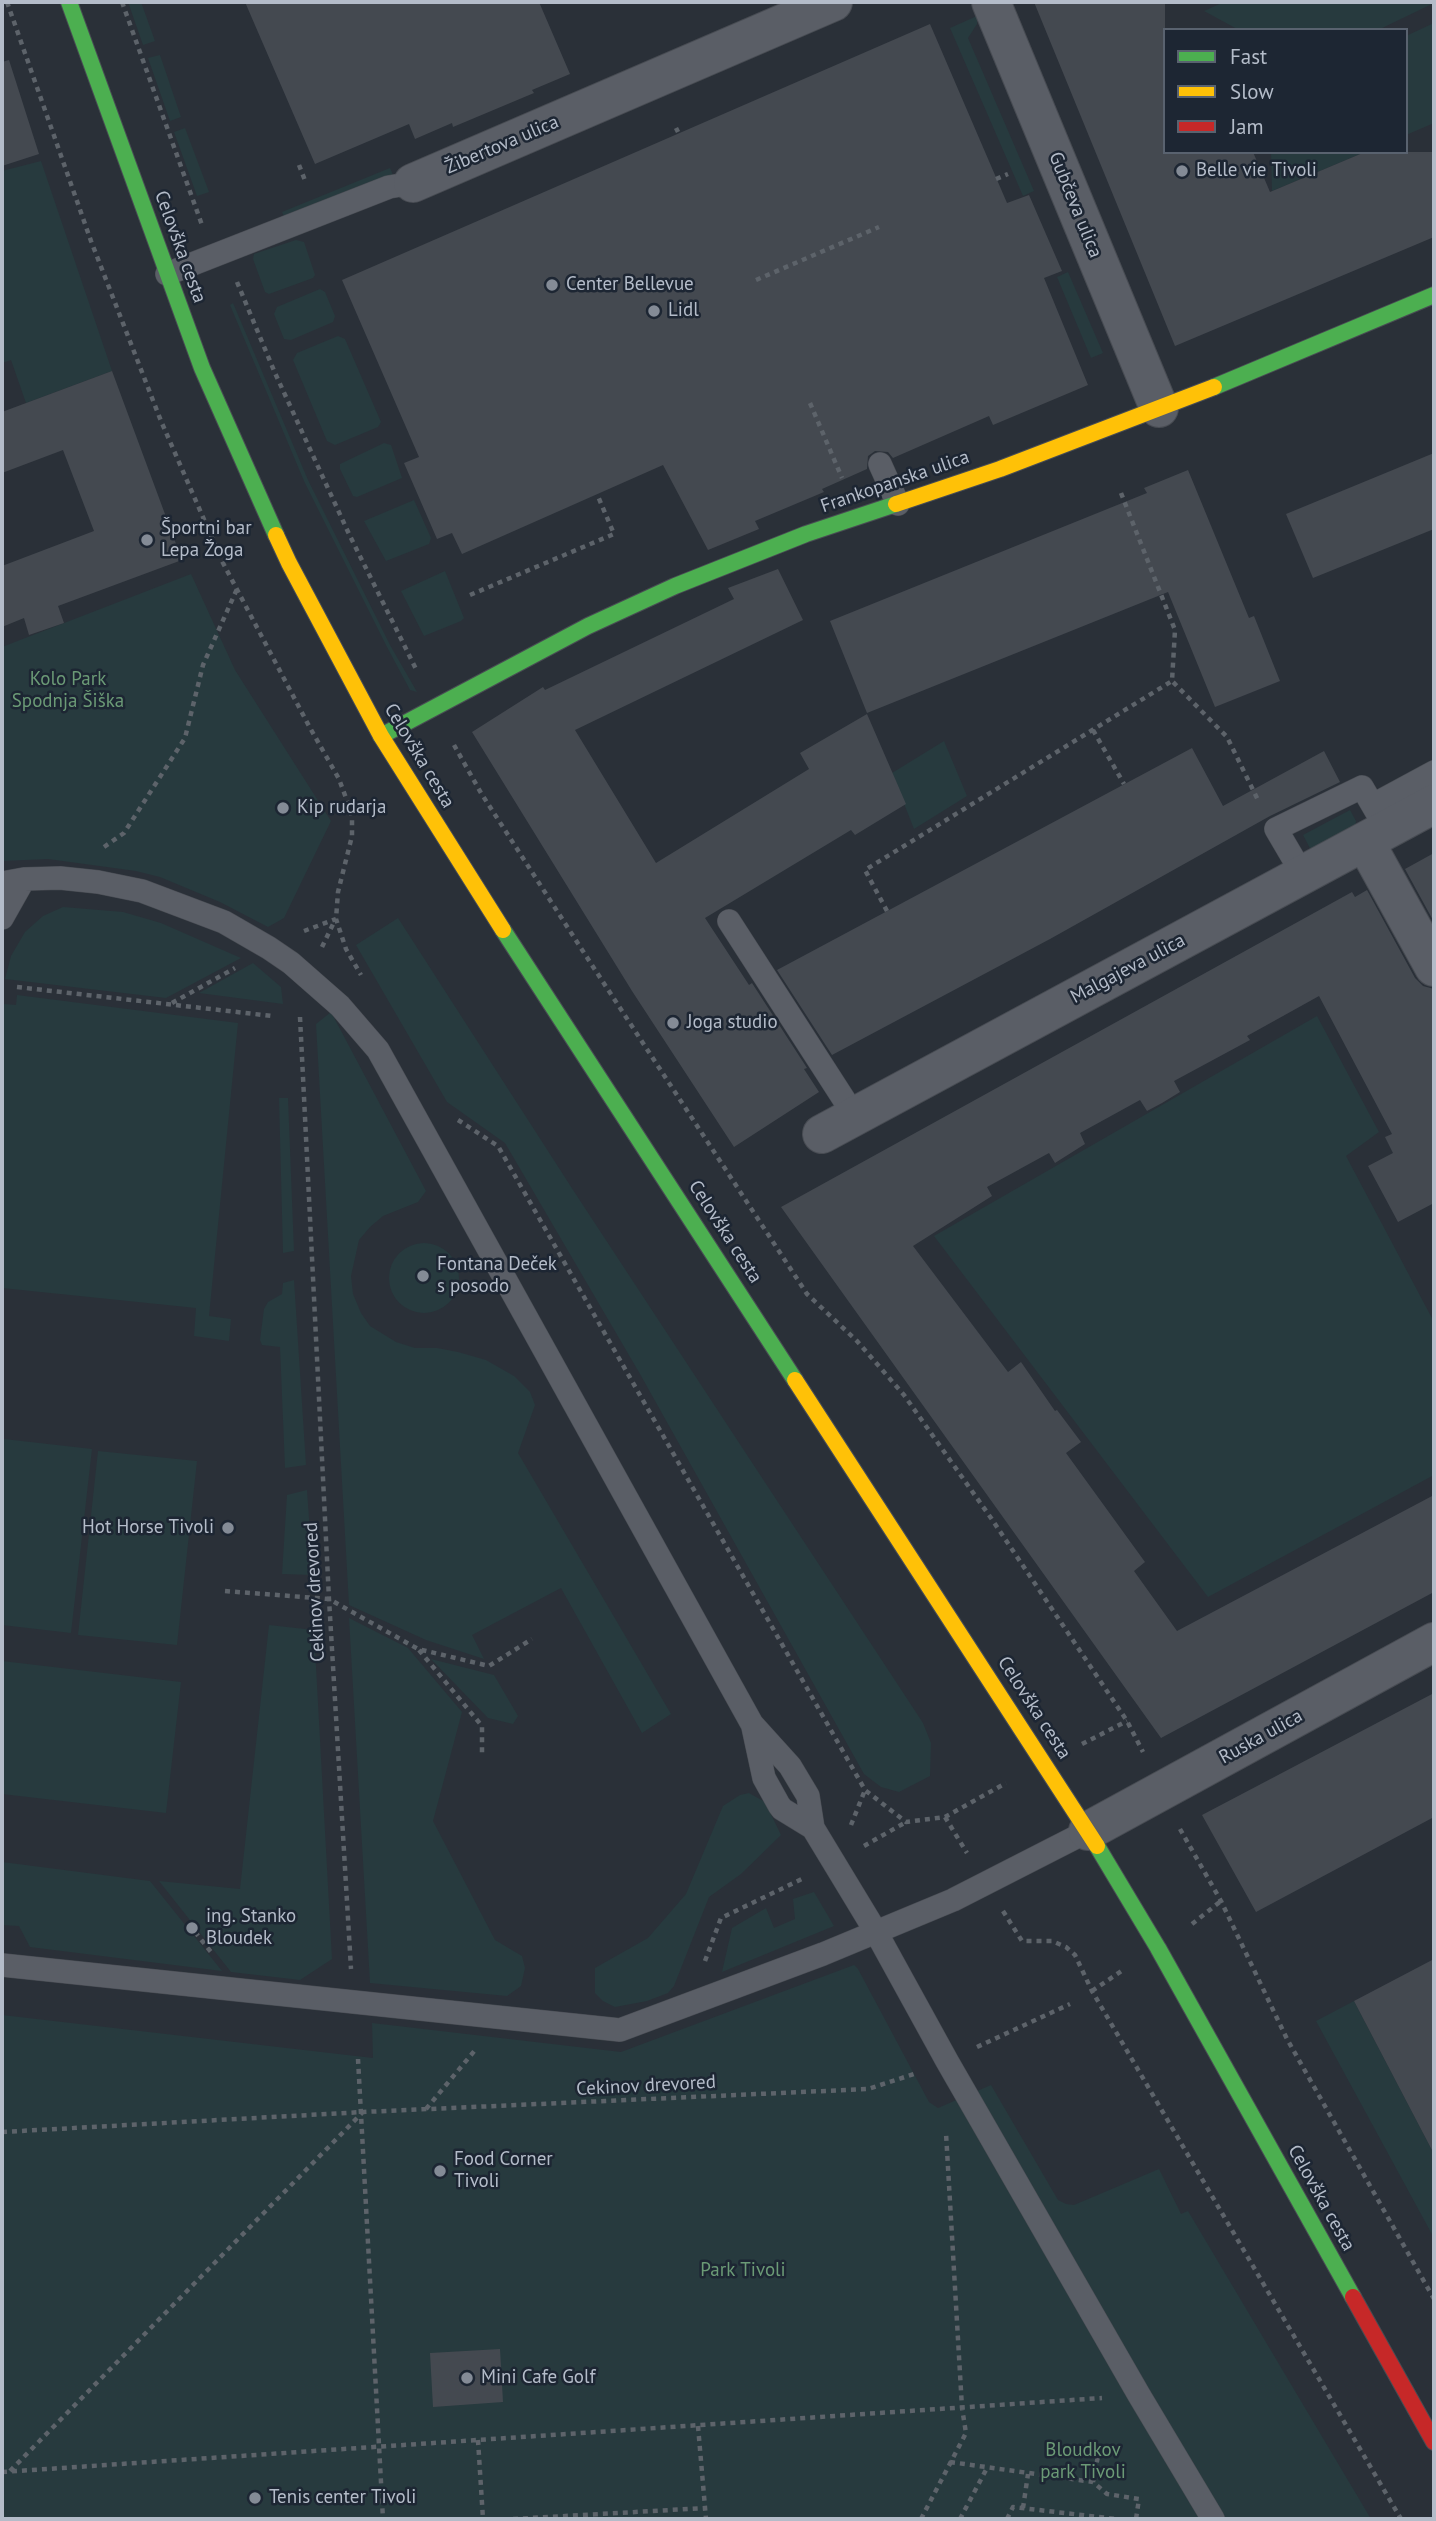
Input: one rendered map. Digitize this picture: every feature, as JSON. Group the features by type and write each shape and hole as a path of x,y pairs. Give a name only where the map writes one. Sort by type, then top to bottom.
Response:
{"main road":[{"name":"Celovška cesta","path":"69,2 202,368 289,563 381,736 463,868 1088,1831 1157,1948 1434,2442"},
{"name":"Frankopanska ulica","path":"381,736 587,626 675,586 806,534 1000,469 1159,408 1434,295"}],"street":[{"name":"Žibertova ulica","path":"414,183 833,2"},
{"name":"Gubčeva ulica","path":"991,2 1159,408"},
{"name":"Malgajeva ulica","path":"838,1124 1303,875 1375,826 1434,804"},
{"path":"1375,826 1434,967"},
{"name":"Ruska ulica","path":"1088,1831 1434,1642"}],"lane":[{"name":"Žibertova ulica","path":"167,274 389,187 414,183"},
{"path":"880,464 898,504"},
{"path":"1303,875 1276,829 1362,787 1375,826 1434,772"},
{"path":"2,918 13,881 60,878 142,891 223,922 270,948 340,1006 378,1050 752,1724 790,1766 808,1796 813,1828 876,1932 937,2066 1213,2519"},
{"path":"729,921 838,1124"},
{"path":"2,1965 620,2030 695,2003 953,1900 1088,1831"}],"path":[{"path":"7,2 91,242 161,421 223,563 339,779 352,816 352,836 338,892 336,919 346,949 365,984"},
{"name":"Celovška cesta","path":"122,2 206,237 221,254 244,294 281,386 349,534 418,673"},
{"path":"299,164 309,190"},
{"path":"996,179 1008,174"},
{"path":"756,280 879,227"},
{"path":"810,403 847,489"},
{"path":"1121,493 1175,630 1172,681 1227,737 1264,810"},
{"path":"470,595 614,534 597,494"},
{"path":"60,878 124,833 185,738 203,665 237,589"},
{"path":"887,911 865,870 1172,681"},
{"path":"1093,730 1124,784"},
{"name":"Celovška cesta","path":"452,742 481,793 588,960 807,1294 857,1341 904,1395 991,1518 1127,1721 1144,1753"},
{"path":"17,987 272,1016"},
{"name":"Cekinov drevored","path":"300,1012 352,1979"},
{"path":"451,1116 498,1146 865,1790 906,1822"},
{"path":"918,1430 925,1425"},
{"path":"225,1591 330,1600 418,1649 489,1666 533,1639"},
{"path":"418,1649 482,1726 482,1756"},
{"path":"1099,1735 1127,1721"},
{"path":"695,2003 706,1957 721,1918 834,1863 906,1822 945,1817 962,1806"},
{"path":"945,1817 951,1827"},
{"path":"1178,1826 1221,1901 1287,2039 1434,2299"},
{"path":"1192,1924 1221,1901"},
{"path":"1016,1931 1022,1941 1052,1941 1066,1947 1075,1955 1092,1991 1401,2519"},
{"path":"1092,1991 1112,1977"},
{"name":"Cekinov drevored","path":"2,2132 363,2112 868,2090 937,2066 1070,2004"},
{"path":"425,2110 502,2018"},
{"path":"358,2059 363,2112 383,2519"},
{"path":"10,2472 363,2112"},
{"path":"921,2519 966,2433 962,2408 946,2130"},
{"path":"2,2472 1139,2395"},
{"path":"698,2426 706,2519"},
{"path":"478,2440 483,2519"},
{"path":"1093,2482 1098,2456 1118,2450"},
{"path":"950,2462 1093,2482 1107,2494 1139,2499 1136,2519"},
{"path":"960,2519 987,2468"},
{"path":"1023,2508 1028,2474"},
{"path":"1007,2519 1013,2507 1116,2519"},
{"path":"513,2519 705,2508"}],"green space":[{"path":"128,2 141,2 155,41 143,45"},
{"path":"1224,2 1434,2 1382,28 1235,28 1204,11"},
{"path":"977,16 977,24 968,38 1034,191 1023,196 950,28"},
{"path":"1434,23 1434,123 1408,134 1408,35"},
{"path":"160,55 181,117 170,121 148,58"},
{"path":"185,128 209,192 197,196 174,132"},
{"path":"1271,154 1360,154 1272,191"},
{"path":"41,161 112,371 26,403 11,360 2,363 2,171"},
{"path":"390,168 393,175 285,219 282,212"},
{"path":"296,240 304,242 315,275 269,294 265,292 253,259 254,254"},
{"path":"1068,272 1103,353 1091,358 1057,277"},
{"path":"320,289 325,292 335,316 333,322 291,340 284,339 274,314 277,307"},
{"path":"233,303 308,480 390,645 417,692 410,690 304,481 230,305"},
{"path":"338,336 345,339 381,422 378,427 335,445 327,441 293,360 297,353"},
{"path":"384,443 391,445 402,478 357,497 353,496 340,464"},
{"path":"414,500 431,538 429,544 386,561 364,521"},
{"path":"445,571 464,618 424,636 401,591"},
{"name":"Kolo Park Spodnja Šiška","path":"191,574 235,670 331,821 284,918 268,927 220,902 160,877 136,871 48,859 2,861 2,647"},
{"path":"944,741 967,796 914,829 892,773"},
{"path":"1350,810 1356,821 1354,831 1313,854 1303,835"},
{"path":"63,907 123,912 161,923 241,958 166,998 5,979 11,956 25,932 43,916"},
{"path":"398,918 923,1723 931,1743 930,1776 899,1792 881,1787 864,1774 640,1374 505,1143 447,1102 356,945"},
{"path":"253,963 281,987 283,1004 199,993"},
{"path":"17,995 238,1023 209,1316 231,1319 229,1341 194,1336 196,1308 2,1288 2,1022 4,1004 16,1005"},
{"path":"331,1012 426,1191 418,1202 383,1216 359,1240 351,1276 353,1294 361,1313 370,1326 396,1342 415,1348 458,1352 486,1360 514,1376 530,1392 535,1405 518,1453 671,1714 642,1733 561,1588 472,1635 484,1659 426,1640 349,1605 316,1024"},
{"path":"1317,1016 1379,1132 1346,1156 1434,1322 1434,1475 1208,1597 934,1236"},
{"path":"279,1098 288,1098 294,1251 283,1253"},
{"path":"424,1243 449,1253 459,1278 449,1303 424,1313 399,1303 389,1278 399,1253"},
{"path":"294,1280 306,1465 285,1468 280,1347 262,1345 260,1340 264,1309 268,1302 282,1294 283,1283"},
{"path":"4,1439 92,1449 71,1633 2,1625"},
{"path":"98,1451 197,1461 177,1645 78,1635"},
{"path":"307,1490 313,1575 282,1574 287,1495"},
{"path":"349,1618 408,1648 462,1712 433,1821 495,1940 522,1956 525,1968 521,1986 507,1996 370,1983"},
{"path":"269,1625 314,1630 332,1959 300,1980 231,1972 159,1881 240,1889"},
{"path":"431,1659 494,1675 518,1716 513,1724 488,1718"},
{"path":"2,1661 181,1682 166,1813 2,1794"},
{"path":"749,1793 765,1802 781,1835 741,1874 709,1897 674,1986 668,1993 647,2001 615,2007 603,2001 595,1993 595,1968 648,1938 686,1894 723,1806 740,1795"},
{"path":"2,1862 150,1881 222,1971 30,1947 19,1926 2,1925"},
{"path":"814,1892 834,1926 722,1972 732,1928 766,1908 774,1928 795,1919 793,1899"},
{"name":"Park Tivoli","path":"854,1965 929,2102 938,2108 991,2085 1058,2200 1074,2205 1159,2169 1181,2214 1188,2211 1371,2519 2,2519 2,2015 373,2058 372,2023 621,2052"},
{"path":"1354,2001 1434,2154 1434,2238 1316,2021"}],"building":[{"path":"245,2 539,2 570,74 532,90 534,93 453,127 452,123 415,139 409,124 315,164"},
{"name":"Belle vie Tivoli","path":"1034,2 1165,2 1163,154 1254,154 1270,192 1360,154 1434,152 1434,237 1175,346"},
{"name":"Center Bellevue","path":"930,24 1007,203 1029,195 1062,271 1044,278 1088,385 993,425 989,416 893,458 888,452 875,451 868,456 867,469 822,489 824,492 755,521 759,529 708,550 663,465 462,554 452,533 437,539 404,463 419,457 342,280"},
{"path":"9,60 39,154 2,166 2,62"},
{"path":"112,371 182,560 58,606 64,623 29,635 24,618 2,627 2,566 94,531 63,450 2,473 2,412"},
{"path":"1434,453 1434,529 1313,578 1286,514"},
{"path":"1188,470 1249,618 1254,616 1280,681 1215,707 1168,592 867,713 830,621 1147,493 1144,488"},
{"path":"778,569 803,620 575,730 656,863 809,769 800,753 867,714 906,804 855,835 851,830 705,918 749,985 752,983 807,1068 804,1069 819,1092 734,1147 632,991 472,732 543,687 545,690 734,599 728,588"},
{"path":"1192,748 1223,806 1324,751 1340,782 1270,816 1050,939 832,1055 777,970"},
{"path":"1434,853 1434,922 1405,869"},
{"path":"1367,890 1415,978 1423,986 1434,989 1434,1203 1398,1222 1368,1166 1393,1153 1385,1137 1392,1134 1319,996 1247,1036 1250,1040 1174,1081 1180,1092 1162,1103 1147,1111 1140,1100 1080,1133 1085,1144 1055,1163 1049,1153 987,1187 992,1196 913,1246 1008,1372 1021,1362 1055,1411 1057,1410 1081,1442 1066,1453 1145,1562 1134,1571 1177,1631 1434,1495 1434,1592 1161,1738 781,1207 1352,892 1355,897"},
{"path":"1434,1693 1434,1817 1256,1912 1202,1815"},
{"path":"1434,1959 1434,2154 1354,2001"},
{"name":"Mini Cafe Golf","path":"500,2349 503,2402 433,2407 430,2353"}],"traffic: fast":[{"path":"69,2 202,368 276,535"},
{"path":"1214,387 1434,295"},
{"path":"381,736 588,626 675,586 806,534 896,504"},
{"path":"503,930 795,1380"},
{"path":"1097,1846 1158,1948 1353,2297"}],"traffic: slow":[{"path":"896,504 1000,469 1214,387"},
{"path":"276,535 381,736 503,930"},
{"path":"795,1380 1097,1846"}],"traffic: jam":[{"path":"1353,2297 1434,2442"}],"place":[{"name":"Belle vie Tivoli","path":"1182,171"},
{"name":"Center Bellevue","path":"552,285"},
{"name":"Lidl","path":"654,311"},
{"name":"Športni bar Lepa Žoga","path":"147,540"},
{"name":"Kip rudarja","path":"283,808"},
{"name":"Joga studio","path":"673,1023"},
{"name":"Fontana Deček s posodo","path":"423,1276"},
{"name":"Hot Horse Tivoli","path":"228,1528"},
{"name":"ing. Stanko Bloudek","path":"192,1928"},
{"name":"Food Corner Tivoli","path":"440,2171"},
{"name":"Mini Cafe Golf","path":"467,2378"},
{"name":"Tenis center Tivoli","path":"255,2498"}],"park label":[{"name":"Bloudkov park Tivoli","path":"1083,2462"}]}
